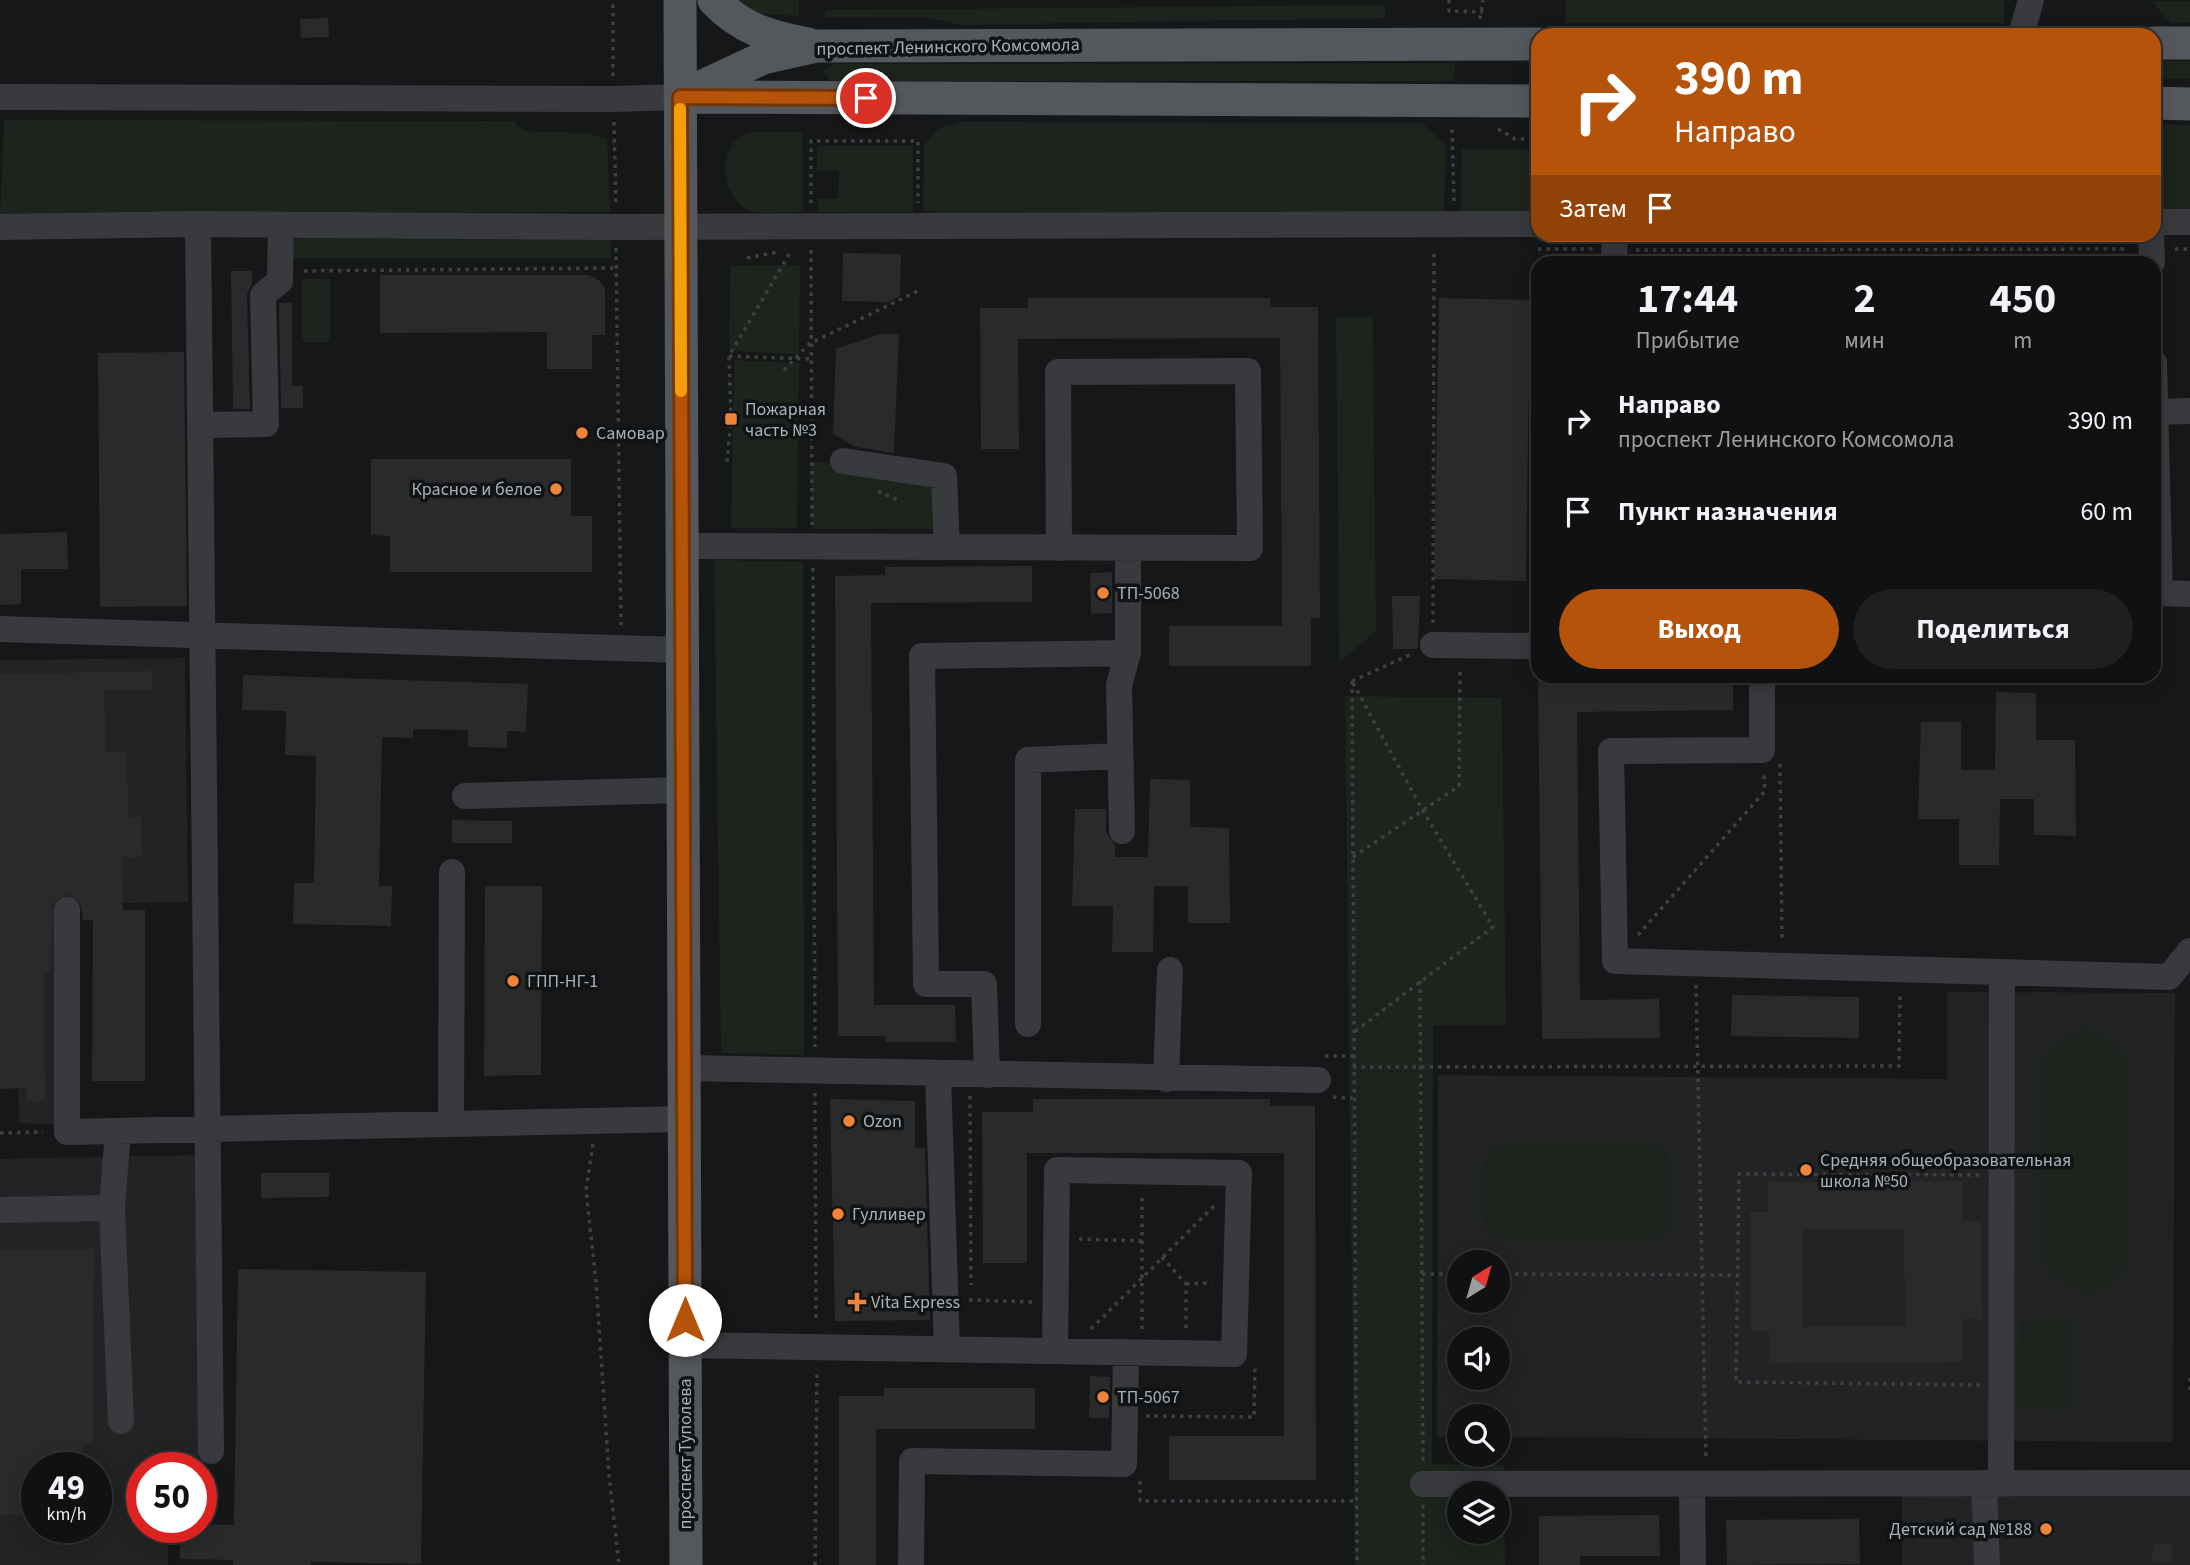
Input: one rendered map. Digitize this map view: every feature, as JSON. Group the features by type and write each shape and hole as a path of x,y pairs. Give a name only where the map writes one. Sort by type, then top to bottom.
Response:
{"main road":[{"name":"проспект Туполева","path":"680,0 686,1565"},
{"path":"714,0 730,17 765,36 817,46"},
{"path":"2161,43 2190,43"},
{"name":"проспект Ленинского Комсомола","path":"680,97 763,58 817,46 1531,44"},
{"path":"680,97 1531,101"},
{"path":"2161,103 2190,104"}],"street":[{"path":"2023,28 2031,0"},
{"path":"0,97 680,97"},
{"path":"2161,222 2190,222"},
{"path":"0,227 198,224 616,227 1454,224 1531,236"},
{"path":"198,224 205,636 206,1129 211,1451"},
{"path":"201,425 266,424 263,295 280,281 281,225"},
{"path":"682,546 1059,548 1250,548 1248,371 1058,372 1059,548"},
{"path":"2161,412 2190,411"},
{"path":"843,461 944,476 947,547"},
{"path":"1122,831 1119,685 1128,653 1128,548"},
{"path":"2161,595 2190,594"},
{"path":"0,629 682,650"},
{"path":"1433,645 1531,646"},
{"path":"982,1083 984,984 926,984 922,656 1128,653"},
{"path":"1762,683 1762,750 1611,751 1615,961 2169,978 2190,951"},
{"path":"1028,1024 1028,760 1119,757"},
{"path":"466,796 683,790"},
{"path":"452,872 452,1124"},
{"path":"66,910 67,1132 684,1119"},
{"path":"1166,1079 1170,970"},
{"path":"1987,1565 2001,1385 2002,973"},
{"path":"684,1068 937,1074 982,1083 1166,1079 1321,1089"},
{"path":"937,1074 958,1299 947,1349"},
{"path":"118,1131 112,1208 121,1421"},
{"path":"685,1345 1234,1354 1239,1173 1057,1170 1056,1239 1062,1351"},
{"path":"0,1210 112,1208"},
{"path":"911,1565 912,1461 1124,1464 1134,1352"},
{"path":"1423,1484 2190,1483"},
{"path":"1693,1565 1699,1484"}],"path":[{"path":"613,0 621,649"},
{"path":"1448,0 1449,11 1483,12"},
{"path":"1477,27 1483,12 1483,0"},
{"path":"1421,249 1455,249 1452,128 1463,128"},
{"path":"1488,128 1497,128 1515,139 1531,139"},
{"path":"811,213 811,141 918,141 918,226"},
{"path":"1570,242 1614,249 2146,248"},
{"path":"811,247 809,359 813,547 815,1565"},
{"path":"727,462 731,419 729,356 792,249"},
{"path":"1352,681 1433,645 1434,249"},
{"path":"280,272 616,268"},
{"path":"784,370 809,344 920,290"},
{"path":"729,356 809,359"},
{"path":"1353,857 1459,786 1460,645"},
{"path":"1352,681 1423,811 1493,927 1354,1032"},
{"path":"1352,681 1352,1098 1357,1565"},
{"path":"1615,961 1765,791 1762,750"},
{"path":"1762,750 1780,762 1783,966"},
{"path":"1696,964 1696,1067 1703,1275 1699,1484"},
{"path":"1353,1067 1899,1066 1900,970"},
{"path":"1420,981 1423,1565"},
{"path":"982,1083 970,1097 958,1299 1045,1302"},
{"path":"1321,1089 1352,1098"},
{"path":"596,1121 586,1190 619,1565"},
{"path":"0,1133 67,1132"},
{"path":"1134,1352 1142,1276 1142,1172"},
{"path":"2001,1385 1736,1382 1739,1174 2002,1175"},
{"path":"1062,1351 1239,1181"},
{"path":"1056,1239 1142,1241"},
{"path":"1162,1256 1186,1284 1185,1353"},
{"path":"1422,1274 1447,1274"},
{"path":"1510,1274 1737,1275"},
{"path":"1141,1416 1254,1417 1255,1363"},
{"path":"2190,1378 2190,1391"},
{"path":"1140,1477 1140,1501 1357,1501"}],"shaded area":[{"path":"737,0 799,0 799,16 759,14"},
{"path":"1566,0 2004,0 2004,23 1566,23"},
{"path":"2152,1 2190,1 2190,22 2171,23"},
{"path":"1385,5 1385,18 959,25 928,17 825,17 825,10"},
{"path":"2161,61 2190,61 2190,79 2161,79"},
{"path":"1455,63 1454,81 835,81 830,80 824,73 826,68 835,64"},
{"path":"4,120 515,121 523,131 587,133 607,139 610,212 0,214"},
{"path":"961,122 1422,123 1446,146 1444,215 980,220 923,210 924,145 939,128"},
{"path":"2161,124 2190,125 2190,211 2161,211"},
{"path":"760,132 802,132 803,212 760,213 739,204 732,194 726,171 730,148 737,140 747,134"},
{"path":"817,146 913,146 913,212 818,212 818,199 838,199 839,171 817,170"},
{"path":"1462,149 1531,150 1531,213 1461,212"},
{"path":"610,234 611,258 289,258 289,242 307,235"},
{"path":"800,265 799,354 729,351 730,266"},
{"path":"302,279 330,279 330,342 302,342"},
{"path":"1336,317 1373,317 1376,631 1339,663"},
{"path":"734,360 799,363 797,528 731,528"},
{"path":"811,461 932,477 936,529 812,529"},
{"path":"714,560 803,562 804,1055 721,1053"},
{"path":"185,658 188,902 74,904 77,1125 19,1123 16,1013 0,1013 0,660"},
{"path":"1345,696 1502,698 1506,1025 1433,1025 1432,1464 1447,1464 1447,1467 1504,1467 1504,1481 1447,1481 1447,1544 1505,1544 1505,1565 1355,1565"},
{"name":"Средняя общеобразовательная школа №50","path":"1947,992 2175,993 2173,1442 1510,1437 1510,1404 1447,1404 1447,1437 1437,1437 1438,1075 1947,1079"},
{"path":"2086,1029 2102,1035 2114,1044 2129,1070 2130,1246 2128,1261 2111,1286 2087,1291 2068,1287 2059,1281 2040,1253 2041,1063 2058,1039"},
{"path":"1498,1144 1655,1145 1664,1148 1670,1163 1673,1186 1670,1224 1663,1233 1653,1238 1504,1240 1487,1231 1483,1222 1483,1168 1491,1150"},
{"path":"197,1155 200,1452 126,1452 126,1543 168,1543 168,1565 0,1565 0,1159"},
{"path":"2020,1318 2073,1320 2070,1410 2017,1408"},
{"name":"Детский сад №188","path":"1902,1490 2190,1492 2190,1565 1902,1565"}],"building":[{"path":"328,18 329,37 301,38 300,19"},
{"path":"843,253 901,254 900,296 889,302 842,301"},
{"path":"231,271 252,271 252,284 247,295 250,409 233,409"},
{"path":"380,275 589,275 599,280 605,289 605,335 592,335 592,369 547,369 547,332 380,333"},
{"path":"1028,298 1270,298 1271,307 1318,307 1320,618 1311,618 1311,666 1169,666 1169,626 1282,626 1280,338 1018,339 1019,449 981,449 980,308 1028,308"},
{"path":"1439,298 1530,300 1526,581 1434,579"},
{"path":"279,303 292,303 292,386 303,386 303,408 281,408"},
{"path":"881,334 899,334 894,453 856,447 833,434 836,349"},
{"path":"184,352 187,606 100,607 98,353"},
{"path":"371,459 571,459 571,516 592,516 592,572 390,572 390,536 371,535"},
{"path":"67,532 68,569 21,569 21,604 0,605 0,534"},
{"path":"1032,566 1032,602 871,603 874,1005 955,1005 956,1042 886,1042 886,1036 838,1036 835,576 885,575 885,567"},
{"name":"ТП-5068","path":"1112,572 1112,613 1091,614 1090,573"},
{"path":"1392,596 1420,596 1418,649 1393,649"},
{"path":"152,671 152,689 104,690 106,752 127,751 128,817 141,817 142,857 122,857 123,910 145,910 145,1081 92,1081 93,920 83,920 80,902 66,894 53,903 51,970 44,970 45,1101 27,1102 27,1088 0,1089 0,674"},
{"path":"243,675 528,684 526,732 507,731 507,748 468,747 468,730 413,729 413,738 382,737 379,886 392,886 391,926 293,924 294,883 314,883 316,756 285,755 286,711 242,710"},
{"path":"1538,683 1733,683 1733,710 1577,712 1580,1000 1659,999 1660,1038 1542,1039"},
{"path":"1996,692 2036,693 2036,740 2075,740 2076,836 2034,835 2034,799 2000,799 1999,865 1959,865 1959,819 1918,819 1921,722 1961,722 1961,770 1995,770"},
{"path":"1150,779 1190,780 1190,827 1229,828 1230,923 1188,923 1188,886 1154,886 1153,952 1112,952 1113,906 1072,906 1075,809 1106,809 1106,832 1115,845 1115,857 1148,857"},
{"path":"452,820 512,821 512,843 452,843"},
{"name":"ГПП-НГ-1","path":"485,886 542,886 541,1075 484,1076"},
{"path":"1732,995 1859,997 1859,1038 1731,1036"},
{"path":"830,1099 915,1101 915,1148 925,1148 930,1320 835,1321"},
{"path":"1033,1099 1270,1099 1270,1106 1315,1106 1316,1480 1169,1480 1169,1436 1284,1436 1284,1153 1027,1153 1027,1263 983,1263 982,1112 1033,1112"},
{"path":"261,1173 329,1173 329,1197 261,1198"},
{"path":"1963,1181 1963,1222 1981,1222 1982,1319 1963,1319 1963,1362 1769,1363 1769,1331 1751,1331 1750,1212 1768,1212 1768,1182","holes":["1803,1229 1904,1229 1905,1327 1803,1327"]},
{"path":"0,1249 94,1249 93,1444 83,1444 83,1452 21,1452 21,1515 0,1515"},
{"path":"238,1269 426,1272 421,1564 311,1562 311,1565 233,1565 233,1560 180,1559 180,1543 217,1543 217,1524 234,1525"},
{"name":"ТП-5067","path":"1090,1376 1110,1377 1109,1418 1089,1418"},
{"path":"884,1388 1035,1388 1035,1429 876,1429 876,1565 839,1565 839,1396 884,1396"},
{"path":"1659,1515 1660,1556 1580,1556 1580,1565 1539,1565 1539,1516"},
{"path":"1859,1519 1860,1564 1727,1565 1726,1520"},
{"path":"2153,1544 2173,1544 2172,1562 2152,1562"}],"slow traffic":[{"path":"680,109 681,391"}],"place":[{"name":"Пожарная часть №3","path":"731,419"},
{"name":"Самовар","path":"582,433"},
{"name":"Красное и белое","path":"556,489"},
{"name":"ТП-5068","path":"1103,593"},
{"name":"ГПП-НГ-1","path":"513,981"},
{"name":"Ozon","path":"849,1121"},
{"name":"Средняя общеобразовательная школа №50","path":"1806,1170"},
{"name":"Гулливер","path":"838,1214"},
{"name":"Vita Express","path":"857,1302"},
{"name":"ТП-5067","path":"1103,1397"},
{"name":"Детский сад №188","path":"2046,1529"}],"route":[{"path":"685,1320 680,97 866,98"}]}
